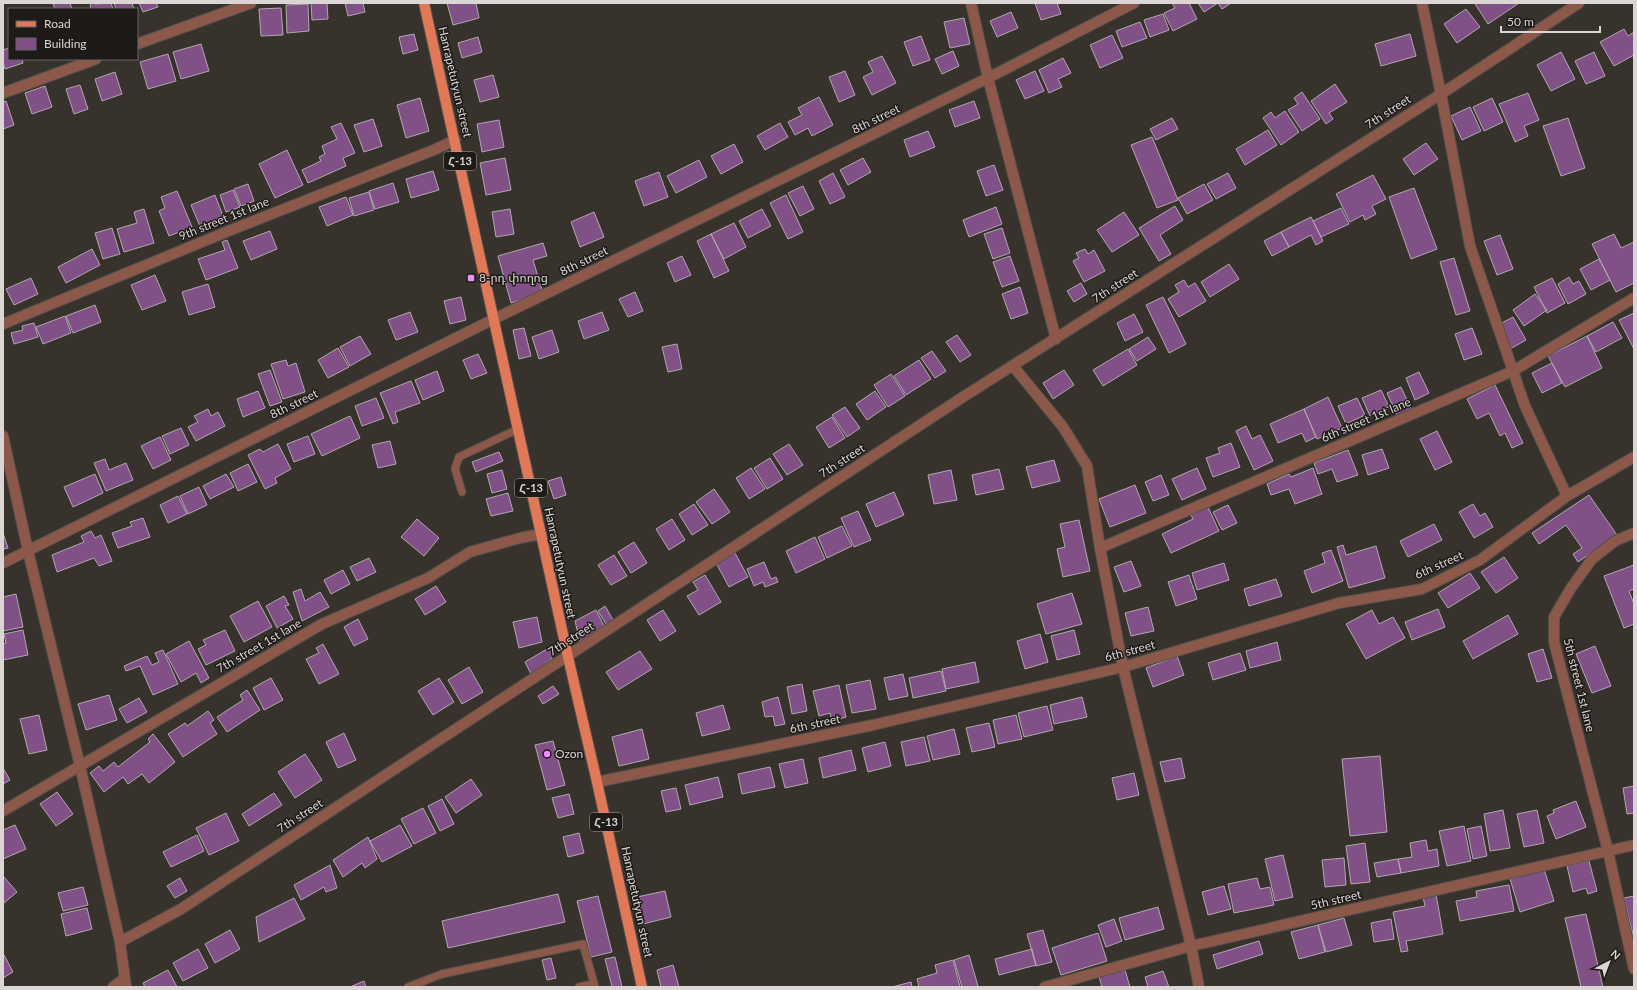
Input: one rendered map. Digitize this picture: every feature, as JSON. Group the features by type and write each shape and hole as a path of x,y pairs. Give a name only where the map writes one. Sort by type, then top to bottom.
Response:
{"main road":[{"name":"Hanrapetutyun street","path":"424,3 642,987"}],"street":[{"path":"138,44 251,3"},
{"path":"971,3 988,78 1056,339"},
{"name":"8th street","path":"3,563 494,319 988,78 1134,3"},
{"path":"1422,3 1470,246 1525,406 1567,496"},
{"name":"7th street","path":"120,942 181,909 1013,366 1441,94 1579,3"},
{"path":"3,93 93,60"},
{"name":"9th street 1st lane","path":"3,324 455,140"},
{"name":"6th street 1st lane","path":"1100,548 1513,371 1634,298"},
{"path":"1013,366 1063,427 1087,466 1100,548 1123,667 1191,946 1199,987"},
{"path":"3,436 28,551 80,766 120,942 125,982 113,987"},
{"name":"6th street","path":"597,782 873,725 1123,667 1339,603 1422,589 1480,560 1567,496 1634,457"},
{"name":"5th street 1st lane","path":"1634,533 1615,541 1592,559 1571,588 1554,617 1554,642 1608,851 1634,969"},
{"name":"7th street 1st lane","path":"3,811 322,624 428,578 470,552 520,538 541,534"},
{"name":"5th street","path":"1045,987 1191,946 1634,845"}],"lane":[{"path":"462,492 455,469 459,457 518,429"},
{"path":"408,987 442,974 583,944 594,985 579,987"}],"building":[{"path":"70,3 72,8 55,8 53,4"},
{"path":"90,3 111,3 113,8 91,8"},
{"path":"114,3 132,3 134,8 116,8"},
{"path":"139,3 156,3 158,7 143,12"},
{"path":"311,3 327,3 328,19 312,20"},
{"path":"345,3 363,3 365,12 348,16"},
{"path":"447,3 476,3 479,18 453,25"},
{"path":"1035,3 1057,3 1061,14 1041,20"},
{"path":"1172,3 1189,3 1197,19 1173,31 1164,13 1175,8"},
{"path":"1198,3 1218,3 1204,12"},
{"path":"1218,3 1231,3 1222,9"},
{"path":"1519,3 1488,24 1475,4"},
{"path":"308,4 309,31 287,33 286,5"},
{"path":"281,8 283,35 261,36 259,9"},
{"path":"1466,9 1480,27 1457,43 1444,24"},
{"path":"1011,12 1018,28 997,37 990,21"},
{"path":"1163,14 1169,30 1150,37 1144,20"},
{"path":"964,18 970,44 950,48 944,22"},
{"path":"1140,22 1147,38 1122,47 1116,31"},
{"path":"1624,29 1628,36 1634,32 1634,55 1614,66 1600,42"},
{"path":"414,34 418,50 403,54 399,37"},
{"path":"1410,34 1416,56 1381,66 1375,44"},
{"path":"1112,35 1123,58 1100,68 1090,45"},
{"path":"921,36 930,60 913,66 904,42"},
{"path":"478,37 482,52 462,58 458,43"},
{"path":"201,44 209,71 181,79 173,52"},
{"path":"8,48 8,60 22,60 23,63 5,69 3,62 3,50"},
{"path":"953,51 959,66 942,74 935,59"},
{"path":"1561,52 1575,79 1551,91 1537,65"},
{"path":"1594,52 1605,76 1586,84 1575,61"},
{"path":"168,54 176,81 148,89 140,62"},
{"path":"882,56 896,83 872,95 863,77 873,72 868,62"},
{"path":"1063,58 1071,73 1058,79 1062,87 1049,93 1039,70"},
{"path":"845,71 855,95 839,102 829,77"},
{"path":"1035,71 1044,91 1025,99 1016,80"},
{"path":"115,72 122,94 102,101 95,79"},
{"path":"493,75 499,97 480,102 474,80"},
{"path":"1335,84 1347,102 1329,113 1333,119 1326,124 1311,101"},
{"path":"80,85 88,109 74,114 66,89"},
{"path":"45,86 52,107 32,114 25,93"},
{"path":"1302,92 1320,119 1302,131 1288,110 1298,104 1294,98"},
{"path":"1528,93 1539,120 1524,126 1528,136 1515,142 1499,104"},
{"path":"819,97 833,125 812,136 808,128 795,135 788,122 802,115 798,108"},
{"path":"420,98 429,131 406,138 397,105"},
{"path":"1492,98 1503,122 1484,131 1473,107"},
{"path":"6,101 14,125 3,129 3,102"},
{"path":"974,101 980,118 955,127 949,110"},
{"path":"1470,107 1481,131 1462,140 1451,116"},
{"path":"1285,111 1299,132 1281,145 1263,118 1271,112 1275,118"},
{"path":"1172,118 1178,129 1156,140 1150,129"},
{"path":"1568,118 1585,168 1561,176 1543,126"},
{"path":"373,119 382,146 364,152 354,125"},
{"path":"499,120 504,147 482,152 477,124"},
{"path":"341,123 355,153 343,158 346,166 308,183 302,170 321,161 319,157 325,154 322,146 337,139 331,127"},
{"path":"780,123 788,137 765,150 757,136"},
{"path":"1268,130 1277,145 1245,165 1236,149"},
{"path":"928,131 935,147 910,157 904,140"},
{"path":"1152,137 1178,200 1157,208 1131,145"},
{"path":"1426,143 1438,159 1414,175 1403,159"},
{"path":"734,144 743,162 721,174 711,156"},
{"path":"287,150 303,185 275,198 259,164"},
{"path":"505,158 511,190 486,195 480,163"},
{"path":"863,158 871,172 848,185 840,170"},
{"path":"699,160 707,177 676,193 667,176"},
{"path":"994,165 1003,190 986,196 977,171"},
{"path":"433,171 439,190 411,198 406,179"},
{"path":"659,172 668,197 644,206 635,181"},
{"path":"833,173 845,197 830,204 819,181"},
{"path":"1228,173 1236,188 1216,199 1207,184"},
{"path":"1373,175 1386,199 1372,206 1376,214 1365,220 1363,215 1350,222 1336,194"},
{"path":"393,183 399,202 375,209 369,191"},
{"path":"248,184 254,201 241,206 234,189"},
{"path":"1204,184 1213,200 1187,214 1178,198"},
{"path":"803,186 814,209 800,216 788,193"},
{"path":"1414,188 1437,249 1411,259 1389,197"},
{"path":"233,190 240,207 226,212 220,195"},
{"path":"177,191 192,227 169,236 159,211 165,208 161,197"},
{"path":"369,192 374,210 354,216 349,198"},
{"path":"215,195 225,221 202,231 191,205"},
{"path":"786,195 803,232 788,239 770,203"},
{"path":"346,197 353,215 327,226 319,207"},
{"path":"1175,206 1183,220 1160,235 1171,254 1159,261 1139,228"},
{"path":"996,207 1002,224 969,237 963,220"},
{"path":"1341,208 1349,224 1321,237 1313,221"},
{"path":"144,209 154,243 124,252 117,229 137,223 134,212"},
{"path":"510,209 514,234 496,237 492,212"},
{"path":"762,209 771,226 748,238 739,221"},
{"path":"594,212 604,237 580,247 571,222"},
{"path":"1124,212 1139,235 1112,252 1097,230"},
{"path":"1311,217 1323,241 1316,245 1311,235 1289,247 1281,232"},
{"path":"734,223 746,247 724,259 711,234"},
{"path":"112,228 120,254 103,259 95,233"},
{"path":"1002,228 1010,253 993,259 984,234"},
{"path":"270,231 277,249 251,260 243,241"},
{"path":"1281,232 1289,247 1272,256 1264,241"},
{"path":"711,234 729,271 714,278 697,241"},
{"path":"1614,234 1621,248 1634,242 1634,283 1616,292 1592,244"},
{"path":"1500,235 1513,269 1497,275 1484,241"},
{"path":"227,240 238,268 206,280 198,259 225,250 222,242"},
{"path":"543,243 547,256 533,260 543,293 511,303 498,256"},
{"path":"92,249 100,265 66,283 58,267"},
{"path":"1085,249 1088,254 1094,250 1105,271 1084,282 1073,261 1079,258 1076,253"},
{"path":"682,256 691,275 675,282 667,263"},
{"path":"1010,256 1019,281 1002,287 993,262"},
{"path":"1454,258 1470,311 1456,315 1440,262"},
{"path":"1599,259 1610,280 1591,290 1580,269"},
{"path":"1229,264 1239,279 1210,297 1201,282"},
{"path":"155,275 166,301 142,310 131,285"},
{"path":"1569,277 1573,284 1579,281 1586,294 1568,304 1558,284"},
{"path":"31,278 38,294 14,305 6,289"},
{"path":"1552,278 1565,303 1547,313 1534,287"},
{"path":"1184,280 1188,287 1195,283 1206,301 1179,317 1168,299 1179,292 1175,285"},
{"path":"1081,283 1087,294 1074,302 1067,291"},
{"path":"208,284 215,307 189,315 182,292"},
{"path":"1020,287 1028,313 1011,319 1002,294"},
{"path":"635,292 643,311 628,317 619,299"},
{"path":"1535,294 1547,310 1524,326 1513,310"},
{"path":"461,297 466,320 450,324 444,301"},
{"path":"1163,297 1186,344 1169,353 1146,305"},
{"path":"95,305 101,322 73,333 66,316"},
{"path":"410,312 418,332 396,340 388,320"},
{"path":"602,312 609,330 584,339 578,321"},
{"path":"1634,313 1634,349 1619,320"},
{"path":"1134,314 1143,332 1125,341 1117,323"},
{"path":"65,316 71,333 43,344 36,327"},
{"path":"1513,317 1526,340 1510,349 1498,325"},
{"path":"1613,322 1622,338 1596,352 1587,336"},
{"path":"34,323 38,337 14,344 11,333 23,330 22,326"},
{"path":"524,328 531,356 519,359 513,330"},
{"path":"1472,328 1482,354 1464,360 1455,334"},
{"path":"552,330 559,352 539,359 532,337"},
{"path":"957,335 971,355 960,362 946,342"},
{"path":"360,336 371,354 350,366 340,347"},
{"path":"1587,336 1602,368 1565,387 1548,356"},
{"path":"1148,337 1156,349 1137,361 1129,349"},
{"path":"677,344 682,369 668,372 662,347"},
{"path":"338,348 349,367 328,378 318,360"},
{"path":"1128,349 1137,365 1103,386 1093,370"},
{"path":"932,351 946,371 935,378 921,358"},
{"path":"478,354 487,373 471,379 463,360"},
{"path":"286,360 288,366 296,363 305,392 283,399 271,364"},
{"path":"919,360 931,379 906,395 894,376"},
{"path":"1552,363 1562,383 1542,393 1532,373"},
{"path":"270,370 282,402 270,406 258,374"},
{"path":"1064,370 1074,385 1053,399 1043,383"},
{"path":"437,371 444,391 423,400 415,380"},
{"path":"1419,372 1429,393 1415,400 1406,378"},
{"path":"891,374 905,396 888,407 874,385"},
{"path":"411,381 420,403 395,412 398,422 393,424 380,393"},
{"path":"1495,385 1523,443 1512,448 1505,433 1500,436 1489,413 1477,419 1467,399"},
{"path":"1401,387 1411,409 1397,415 1387,393"},
{"path":"1381,390 1389,407 1370,416 1362,398"},
{"path":"258,391 265,408 243,417 237,399"},
{"path":"875,391 886,407 867,420 856,404"},
{"path":"1328,397 1342,428 1317,439 1304,409"},
{"path":"376,398 384,418 362,426 355,406"},
{"path":"1357,398 1365,415 1346,424 1338,406"},
{"path":"845,407 860,428 847,437 832,415"},
{"path":"208,409 211,416 218,412 225,426 196,441 188,427 198,422 194,416"},
{"path":"1304,409 1316,437 1306,442 1302,433 1278,443 1270,424"},
{"path":"350,416 360,438 322,456 311,434"},
{"path":"832,417 845,438 829,448 816,427"},
{"path":"1246,426 1252,439 1260,435 1273,461 1254,470 1236,431"},
{"path":"181,428 189,445 170,454 162,436"},
{"path":"1437,431 1452,462 1435,470 1420,439"},
{"path":"308,436 315,454 294,462 287,444"},
{"path":"160,437 171,460 153,469 141,446"},
{"path":"390,441 396,464 378,468 372,445"},
{"path":"1231,443 1240,467 1213,477 1206,458 1220,453 1218,448"},
{"path":"278,444 291,469 275,478 277,483 265,489 248,455 260,449 263,452"},
{"path":"789,444 803,465 787,475 773,454"},
{"path":"1382,449 1389,468 1368,475 1362,455"},
{"path":"1348,450 1358,475 1337,482 1332,469 1318,474 1314,463"},
{"path":"499,452 503,461 476,472 472,462"},
{"path":"770,458 783,479 767,489 754,468"},
{"path":"105,459 109,470 126,463 133,480 106,491 94,463"},
{"path":"1054,460 1060,481 1032,488 1026,467"},
{"path":"248,464 257,482 238,491 230,473"},
{"path":"751,468 765,489 749,499 736,478"},
{"path":"1197,468 1206,489 1182,500 1172,479"},
{"path":"1313,468 1322,494 1295,504 1289,489 1271,495 1267,484 1289,474 1291,477"},
{"path":"999,469 1004,489 976,495 972,475"},
{"path":"502,470 507,489 492,493 487,474"},
{"path":"951,470 957,500 934,504 928,475"},
{"path":"95,474 103,493 73,507 64,487"},
{"path":"226,474 234,487 210,499 203,486"},
{"path":"1161,475 1169,495 1153,501 1145,482"},
{"path":"561,477 566,495 554,499 548,481"},
{"path":"1135,485 1146,513 1110,527 1099,499"},
{"path":"199,487 207,505 188,514 180,496"},
{"path":"714,489 730,512 712,524 696,502"},
{"path":"894,492 904,515 876,527 866,504"},
{"path":"508,493 513,511 491,516 486,499"},
{"path":"1589,495 1617,535 1578,562 1573,554 1582,548 1566,525 1539,544 1532,533"},
{"path":"178,496 187,514 168,523 160,505"},
{"path":"694,504 708,525 692,535 679,514"},
{"path":"1473,504 1480,516 1485,513 1493,527 1474,538 1459,512"},
{"path":"1228,505 1237,523 1222,530 1213,512"},
{"path":"1208,507 1219,531 1171,553 1162,534 1193,519 1191,515"},
{"path":"858,511 871,540 854,547 841,518"},
{"path":"143,518 150,537 118,548 112,533 132,526 130,522"},
{"path":"417,519 439,538 424,556 401,537"},
{"path":"672,519 685,540 669,550 656,529"},
{"path":"1079,520 1090,571 1063,577 1057,549 1065,547 1060,524"},
{"path":"1434,524 1442,540 1408,557 1400,541"},
{"path":"842,526 852,546 827,558 818,537"},
{"path":"91,531 95,538 101,535 112,561 99,566 94,558 57,572 52,555 84,542 81,536"},
{"path":"3,533 8,548 3,549"},
{"path":"815,537 825,559 796,573 786,551"},
{"path":"634,542 647,563 631,573 618,552"},
{"path":"1343,545 1346,555 1376,546 1385,578 1349,588 1337,547"},
{"path":"1331,550 1343,581 1312,593 1304,571 1325,563 1322,553"},
{"path":"735,553 748,577 729,587 716,563"},
{"path":"614,555 627,576 611,585 598,565"},
{"path":"1504,557 1518,578 1496,593 1481,572"},
{"path":"369,558 376,572 357,581 350,567"},
{"path":"1131,561 1141,586 1124,592 1114,567"},
{"path":"764,562 771,579 776,577 778,582 765,587 763,582 754,586 747,569"},
{"path":"1224,563 1229,580 1197,590 1192,573"},
{"path":"1634,565 1634,589 1629,591 1634,604 1634,624 1624,628 1604,576"},
{"path":"343,570 350,584 331,594 324,580"},
{"path":"1470,573 1480,588 1448,608 1438,593"},
{"path":"705,575 721,602 699,615 687,596 698,590 693,582"},
{"path":"1189,575 1197,599 1176,606 1168,582"},
{"path":"1276,579 1282,596 1249,606 1244,589"},
{"path":"436,586 446,602 425,615 415,599"},
{"path":"301,589 305,601 320,592 329,607 302,621 293,592"},
{"path":"1072,593 1082,624 1046,634 1037,604"},
{"path":"16,594 23,627 3,631 3,597"},
{"path":"284,596 289,605 285,606 293,619 277,628 266,606"},
{"path":"258,601 272,627 244,642 230,616"},
{"path":"605,606 613,620 606,624 598,611"},
{"path":"1148,607 1154,631 1131,636 1125,613"},
{"path":"1438,609 1445,627 1412,640 1405,622"},
{"path":"596,610 604,626 580,642 575,621"},
{"path":"663,610 676,631 660,641 647,620"},
{"path":"1372,610 1379,624 1393,617 1405,638 1366,659 1346,624"},
{"path":"1508,615 1518,634 1473,659 1463,641"},
{"path":"537,617 542,642 519,648 513,622"},
{"path":"358,619 368,639 354,646 344,627"},
{"path":"23,630 28,655 3,660 3,644 6,643 4,634"},
{"path":"225,630 235,651 206,665 198,649 206,645 203,640"},
{"path":"1074,630 1080,654 1057,660 1051,636"},
{"path":"1040,634 1048,662 1025,669 1017,641"},
{"path":"189,641 209,678 201,683 196,673 181,682 166,654"},
{"path":"1277,642 1281,660 1250,668 1246,651"},
{"path":"323,644 339,674 319,684 306,659 319,653 316,648"},
{"path":"552,646 552,659 531,674 525,662"},
{"path":"1595,646 1611,686 1592,693 1576,654"},
{"path":"1543,649 1552,678 1537,682 1528,654"},
{"path":"163,650 178,684 153,695 140,666 126,671 124,666 147,656 152,665 159,662 155,653"},
{"path":"640,651 652,669 618,690 606,672"},
{"path":"1240,653 1246,670 1213,680 1208,663"},
{"path":"1177,656 1184,675 1153,687 1146,668"},
{"path":"975,662 979,682 946,689 942,669"},
{"path":"469,667 483,692 462,704 448,680"},
{"path":"941,671 946,691 913,698 909,678"},
{"path":"903,674 908,696 889,700 884,678"},
{"path":"271,678 283,700 264,710 253,688"},
{"path":"439,678 454,702 433,715 418,691"},
{"path":"870,680 876,709 852,713 846,685"},
{"path":"802,684 807,711 792,714 787,687"},
{"path":"839,685 846,717 832,721 830,713 819,716 813,691"},
{"path":"553,686 559,694 543,704 538,696"},
{"path":"247,690 260,710 227,732 217,717 243,700 240,695"},
{"path":"109,695 117,720 86,730 78,704"},
{"path":"778,697 785,724 775,726 773,716 765,717 762,702"},
{"path":"1082,697 1087,717 1054,724 1050,705"},
{"path":"139,698 147,712 127,723 119,709"},
{"path":"723,705 730,729 702,736 696,713"},
{"path":"1047,706 1053,730 1024,737 1018,713"},
{"path":"208,711 214,720 210,723 217,734 183,757 168,734 185,723 187,726"},
{"path":"39,715 47,750 29,754 20,719"},
{"path":"1016,715 1022,739 998,744 993,720"},
{"path":"989,723 995,747 972,752 966,728"},
{"path":"642,729 649,759 619,766 612,737"},
{"path":"954,729 960,754 933,760 927,736"},
{"path":"344,733 356,760 338,768 326,742"},
{"path":"153,734 175,762 149,783 142,774 128,784 123,777 104,792 90,773 99,766 103,771 114,762 118,767 150,742 148,739"},
{"path":"924,737 930,761 906,766 901,742"},
{"path":"553,741 565,785 547,790 535,745"},
{"path":"885,742 891,766 868,772 862,748"},
{"path":"851,750 856,770 823,778 819,758"},
{"path":"305,754 322,780 295,798 278,772"},
{"path":"1380,756 1387,832 1350,836 1342,759"},
{"path":"1181,758 1185,778 1165,782 1160,762"},
{"path":"803,759 808,783 785,788 779,764"},
{"path":"770,767 775,787 742,794 738,774"},
{"path":"3,768 10,780 3,784"},
{"path":"1134,773 1139,795 1117,800 1112,778"},
{"path":"718,777 723,797 690,805 685,785"},
{"path":"471,779 482,795 456,813 445,797"},
{"path":"1634,786 1634,813 1627,814 1623,788"},
{"path":"676,788 681,809 666,812 661,791"},
{"path":"57,792 73,814 56,826 40,804"},
{"path":"274,793 282,805 249,826 242,814"},
{"path":"569,794 574,814 558,818 552,798"},
{"path":"442,799 454,824 440,831 428,806"},
{"path":"1576,801 1586,827 1556,839 1547,816 1554,813 1553,810"},
{"path":"423,808 436,833 414,844 401,819"},
{"path":"1503,810 1510,848 1490,851 1484,814"},
{"path":"1537,810 1544,843 1524,847 1517,814"},
{"path":"226,813 239,841 209,855 196,828"},
{"path":"15,825 26,849 3,859 3,830"},
{"path":"400,825 412,846 382,862 370,841"},
{"path":"1464,826 1471,861 1447,866 1439,831"},
{"path":"1481,826 1487,856 1473,859 1467,829"},
{"path":"579,833 584,853 568,857 563,837"},
{"path":"197,835 204,851 171,867 163,852"},
{"path":"368,837 377,859 365,868 362,863 343,877 333,860"},
{"path":"1426,840 1428,851 1437,849 1439,866 1401,873 1398,859 1412,857 1410,843"},
{"path":"1365,843 1370,882 1351,884 1346,846"},
{"path":"1283,855 1293,897 1275,901 1265,859"},
{"path":"1344,858 1346,885 1325,887 1322,860"},
{"path":"1398,859 1401,873 1377,877 1374,863"},
{"path":"1589,861 1597,891 1588,894 1586,888 1573,892 1567,866"},
{"path":"330,865 337,888 326,892 324,887 301,900 294,885"},
{"path":"1544,869 1554,901 1520,912 1510,879"},
{"path":"3,876 17,892 4,903 3,901"},
{"path":"180,878 187,891 175,898 167,886"},
{"path":"1257,878 1260,889 1270,887 1274,905 1234,913 1228,884"},
{"path":"1509,885 1514,911 1460,921 1456,901 1477,897 1476,891"},
{"path":"1224,886 1231,909 1208,915 1202,892"},
{"path":"83,887 88,905 63,911 58,893"},
{"path":"665,891 671,917 643,924 637,897"},
{"path":"558,894 565,922 448,948 442,921"},
{"path":"1436,894 1443,934 1406,941 1408,951 1401,952 1393,912 1425,906 1423,897"},
{"path":"598,896 612,952 591,957 577,901"},
{"path":"1634,896 1634,939 1624,898"},
{"path":"294,898 305,919 259,942 256,917"},
{"path":"1158,907 1164,929 1125,940 1119,918"},
{"path":"87,908 92,929 66,936 61,914"},
{"path":"1586,914 1603,987 1581,987 1565,918"},
{"path":"1344,918 1352,945 1326,952 1318,925"},
{"path":"1114,919 1122,941 1106,947 1098,925"},
{"path":"1391,919 1394,939 1374,942 1371,923"},
{"path":"1318,925 1325,952 1299,959 1291,932"},
{"path":"230,930 240,949 215,963 205,944"},
{"path":"1043,930 1052,962 1036,966 1027,934"},
{"path":"1098,933 1107,961 1061,975 1052,948"},
{"path":"1259,941 1263,954 1217,969 1213,955"},
{"path":"198,949 208,968 183,981 173,963"},
{"path":"1032,949 1036,965 999,975 995,959"},
{"path":"4,955 13,972 3,978 3,956"},
{"path":"969,955 978,986 962,987 954,960"},
{"path":"615,957 622,987 612,987 605,959"},
{"path":"551,958 556,978 547,980 542,960"},
{"path":"953,960 960,987 919,987 917,979 937,973 935,965"},
{"path":"673,965 679,987 661,987 657,970"},
{"path":"168,970 177,987 145,987 143,983"},
{"path":"1125,970 1130,987 1102,987 1099,977"},
{"path":"1163,971 1169,987 1148,987 1145,977"},
{"path":"364,981 366,987 350,987"},
{"path":"911,982 912,987 892,987"}],"place":[{"name":"8-րդ փողոց","path":"471,278"},
{"name":"Ozon","path":"547,754"}]}
